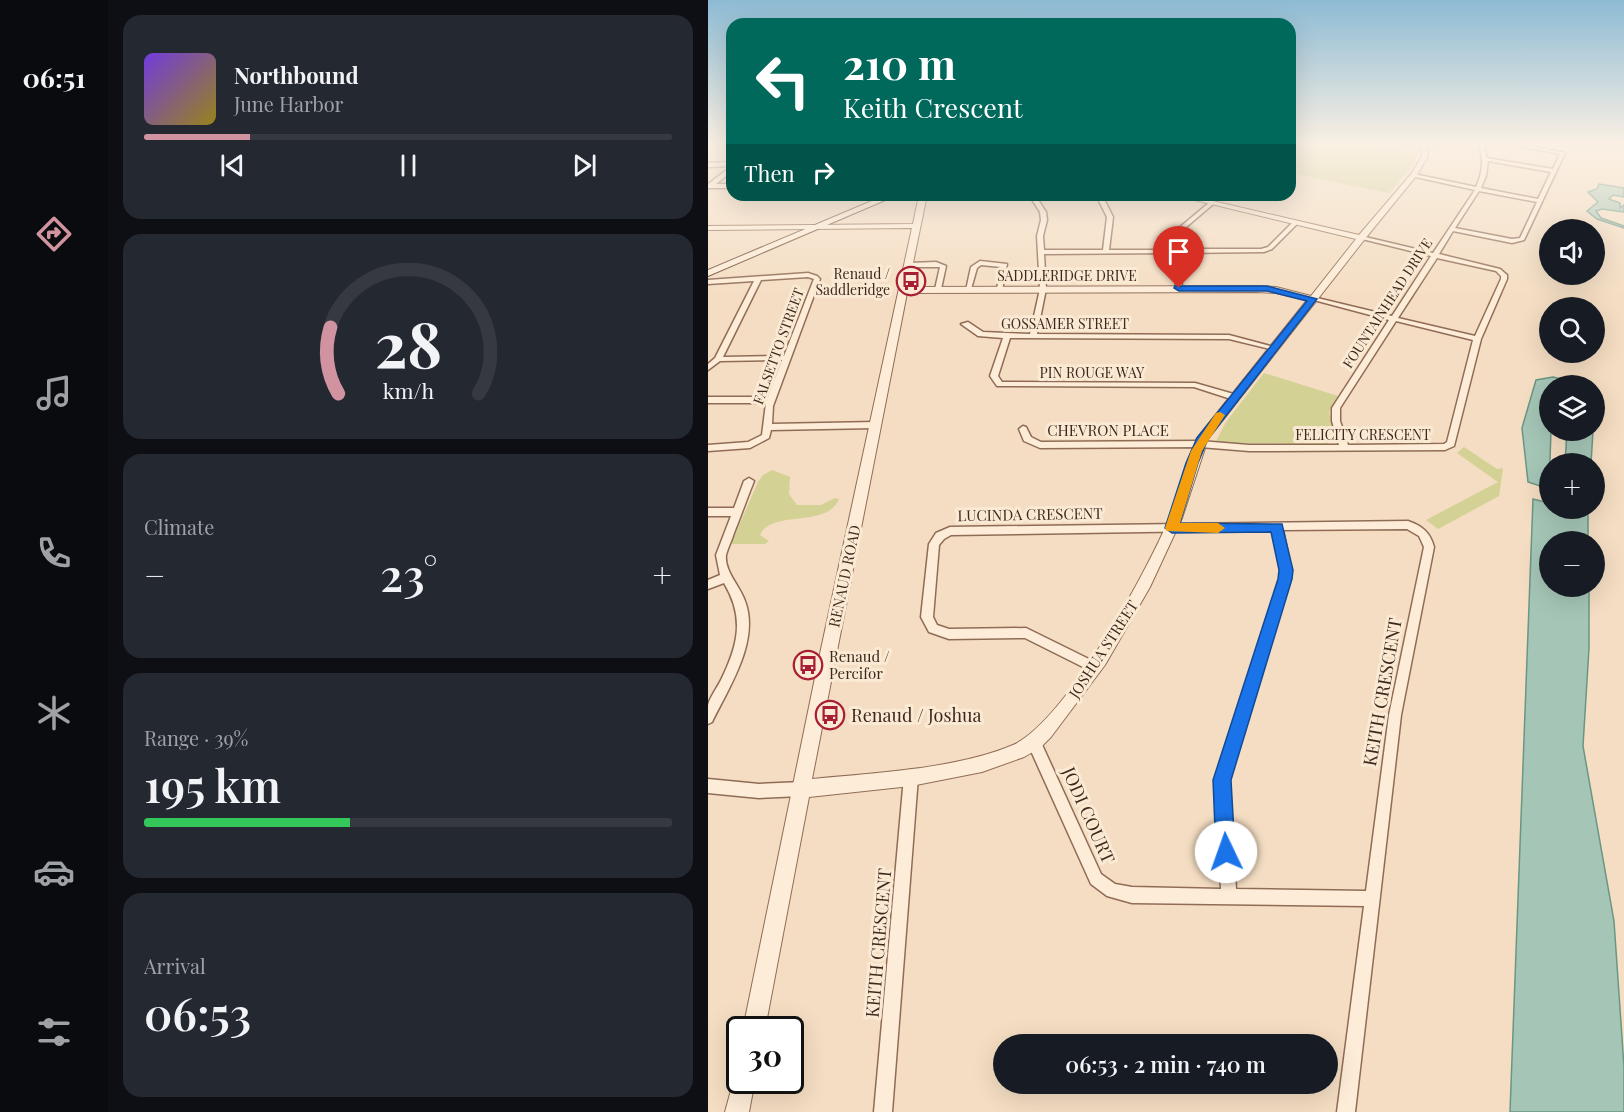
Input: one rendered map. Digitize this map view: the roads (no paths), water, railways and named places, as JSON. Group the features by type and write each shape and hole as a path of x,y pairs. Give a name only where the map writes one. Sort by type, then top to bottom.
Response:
{"main road":[{"path":"708,273 879,201"}],"street":[{"name":"JOSHUA STREET","path":"802,789 911,777 982,764 1009,756 1034,742 1056,719 1125,621 1172,528 1200,444 1234,397 1398,195"},
{"name":"FOUNTAINHEAD DRIVE","path":"1344,447 1336,421 1336,408 1473,195"},
{"path":"1511,195 1541,201"},
{"path":"1451,229 1507,240 1520,240 1544,195"},
{"name":"RENAUD ROAD","path":"757,1016 922,201"},
{"path":"1033,336 1043,289 1040,236 1044,220 1043,212 1036,201"},
{"path":"1102,201 1110,217 1106,252"},
{"path":"1199,201 1361,238"},
{"path":"1179,288 1177,231 1210,204"},
{"path":"1042,252 1267,250 1295,223"},
{"path":"708,228 916,226"},
{"name":"FELICITY CRESCENT","path":"1200,444 1249,448 1445,447 1451,444 1477,339 1504,275 1498,270 1361,238"},
{"path":"968,289 974,267 990,263 1005,265 1000,289"},
{"path":"908,265 943,266 938,290"},
{"name":"FALSETTO STREET","path":"708,282 807,275 817,278 771,400 767,415 766,436 756,444 708,448"},
{"path":"708,368 718,359 758,279"},
{"name":"SADDLERIDGE DRIVE","path":"903,290 1267,289 1477,339"},
{"name":"GOSSAMER STREET","path":"965,324 981,334 1007,337 1228,337 1274,348"},
{"name":"PIN ROUGE WAY","path":"1007,337 994,376 1000,384 1195,385 1234,397"},
{"path":"718,359 786,358"},
{"path":"708,400 771,400"},
{"path":"768,427 875,425"},
{"name":"CHEVRON PLACE","path":"1023,429 1027,439 1040,445 1200,444"},
{"path":"708,718 739,652 743,626 741,605 720,568 721,555 749,481"},
{"path":"708,512 737,512"},
{"name":"KEITH CRESCENT","path":"1172,528 1408,525 1419,530 1427,538 1429,547 1395,716 1346,1112"},
{"path":"1229,895 1222,780 1285,579 1286,570 1277,527"},
{"name":"LUCINDA CRESCENT","path":"1093,667 1026,633 949,634 933,629 927,617 934,544 940,536 950,531 1172,528"},
{"path":"708,585 726,577"},
{"name":"JODI COURT","path":"1034,742 1096,879 1106,889 1118,894 1132,895 1371,899"},
{"name":"KEITH CRESCENT","path":"883,1112 911,777"},
{"path":"708,786 759,791 802,789"},
{"path":"737,1112 741,1094"}],"place":[{"name":"Renaud / Saddleridge","path":"911,281"},
{"name":"Renaud / Percifor","path":"808,665"},
{"name":"Renaud / Joshua","path":"830,715"}]}
